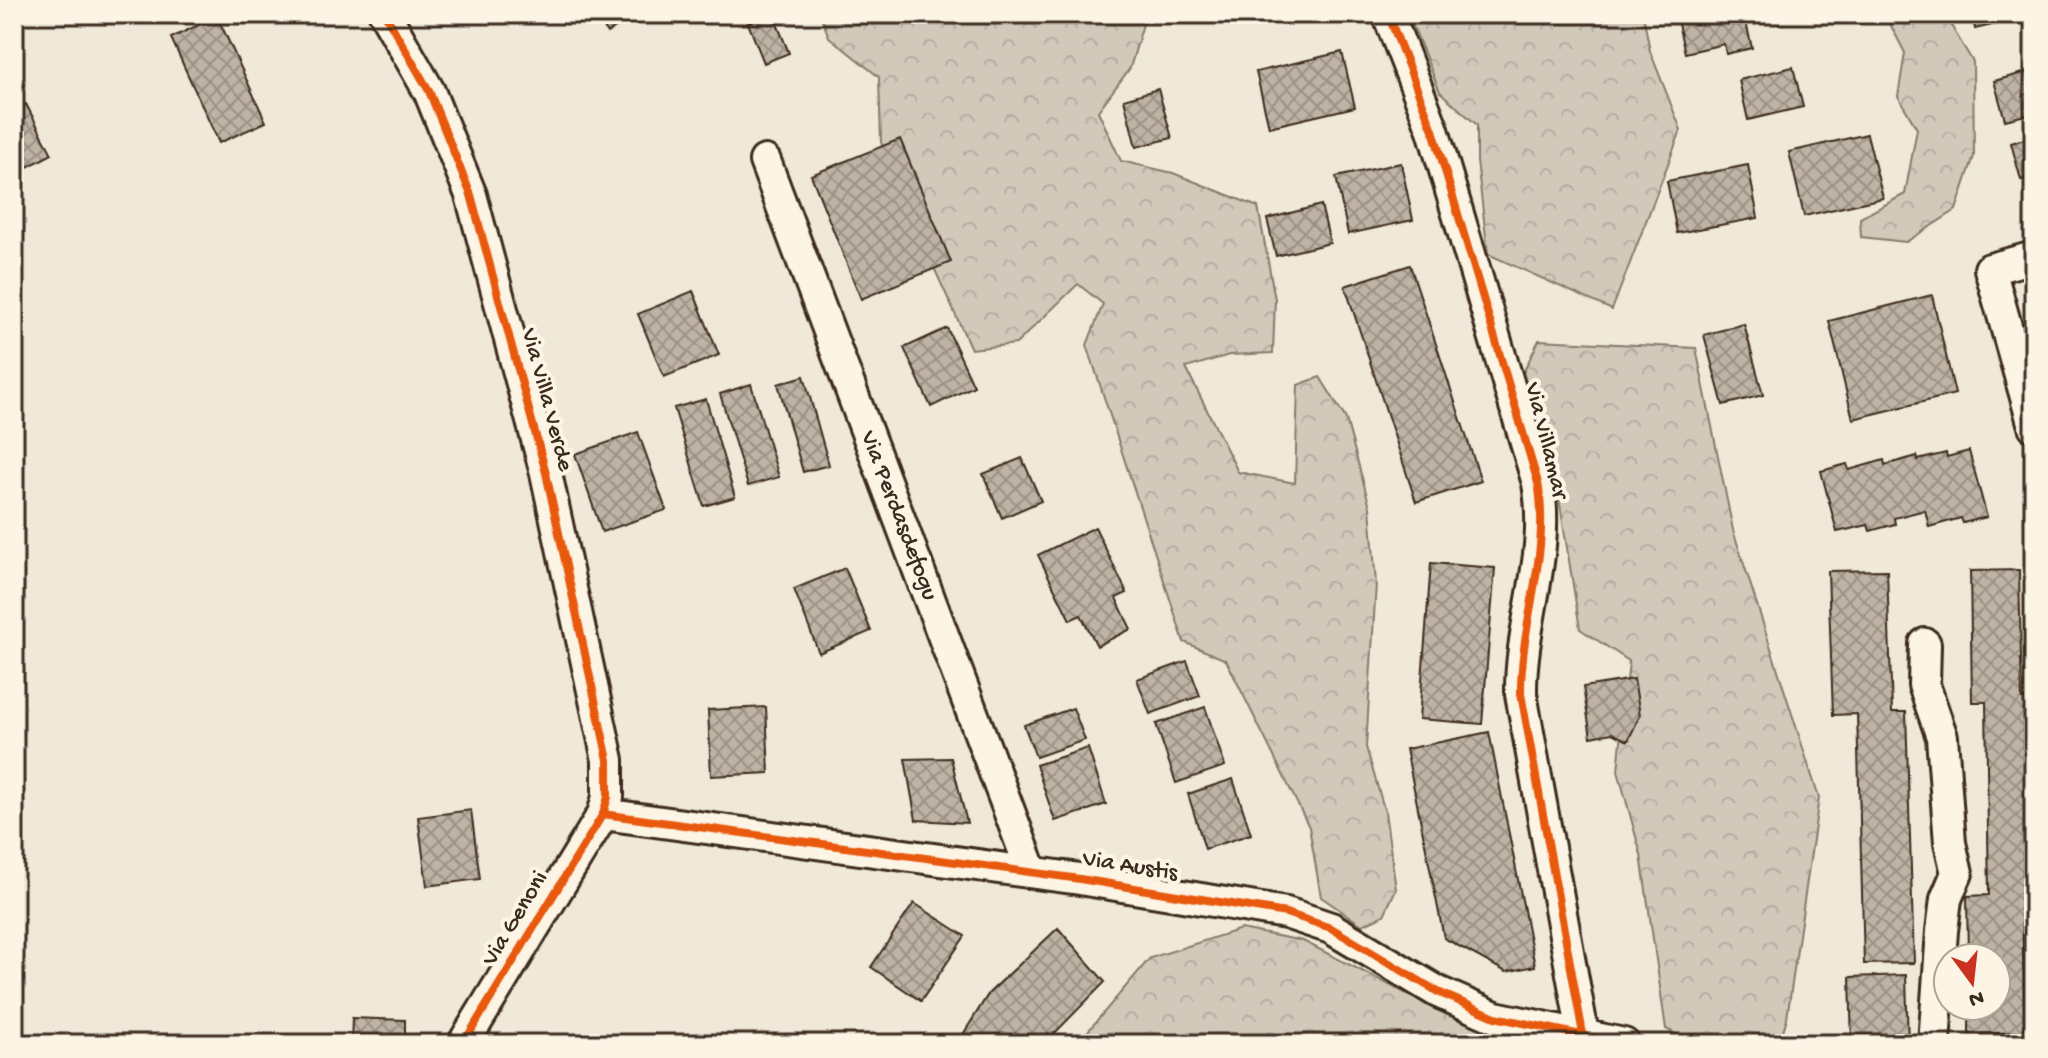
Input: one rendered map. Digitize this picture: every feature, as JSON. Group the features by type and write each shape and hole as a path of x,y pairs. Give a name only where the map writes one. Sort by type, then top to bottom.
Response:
{"street":[{"name":"Via Villa Verde","path":"385,14 423,79 450,136 484,241 546,473 601,717 609,779 603,814"},
{"name":"Via Villamar","path":"1388,14 1433,130 1538,483 1543,535 1523,655 1521,694 1598,1040"},
{"name":"Via Perdasdefogu","path":"765,161 1032,872"},
{"path":"2034,257 1990,269 2034,426"},
{"path":"1925,644 1924,685 1942,737 1950,843 1957,873 1946,899 1934,1044"},
{"name":"Via Austis","path":"603,814 1032,872 1311,919 1469,1007 1521,1025 1598,1040"},
{"name":"Via Genoni","path":"463,1044 603,814"}],"green space":[{"path":"820,14 1146,14 1130,68 1098,111 1121,161 1173,173 1258,207 1275,299 1273,353 1229,355 1186,368 1238,472 1295,483 1298,385 1320,377 1346,419 1370,507 1376,584 1366,747 1385,812 1396,889 1384,915 1362,925 1321,897 1309,827 1226,660 1184,642 1087,345 1103,304 1078,284 1016,344 971,349 895,182 881,142 879,77 829,37"},
{"path":"1408,14 1643,14 1650,51 1681,130 1612,310 1488,254 1477,161 1477,125 1440,92"},
{"path":"1885,14 1944,14 1973,62 1974,156 1956,210 1906,242 1861,237 1860,218 1905,194 1917,129 1898,96 1905,53"},
{"path":"1539,340 1696,348 1733,530 1819,798 1787,1018 1779,1044 1697,1044 1666,1029 1641,855 1618,771 1629,661 1580,629 1559,498 1519,381"},
{"path":"1241,929 1303,941 1419,1000 1511,1037 1508,1044 1077,1044 1150,958"}],"building":[{"path":"596,14 640,14 607,33"},
{"path":"773,14 789,53 764,63 748,23"},
{"path":"1704,14 1744,14 1752,48 1726,54 1724,44 1685,53 1677,20"},
{"path":"1972,14 2034,14 2034,15 1975,29"},
{"path":"217,16 266,122 219,143 171,38"},
{"path":"1342,52 1355,107 1269,127 1256,72"},
{"path":"1793,67 1803,107 1748,120 1739,80"},
{"path":"2034,70 2034,113 2005,120 1994,81"},
{"path":"1158,89 1172,138 1136,147 1124,99"},
{"path":"26,104 52,154 22,170 14,155 14,110"},
{"path":"1867,134 1883,198 1804,216 1789,152"},
{"path":"2034,136 2034,177 2021,180 2011,143"},
{"path":"900,139 951,262 861,299 811,175"},
{"path":"1401,163 1413,220 1348,234 1336,177"},
{"path":"1748,165 1758,218 1677,233 1667,181"},
{"path":"1321,205 1330,243 1276,256 1267,219"},
{"path":"1410,265 1481,481 1416,502 1345,286"},
{"path":"693,291 719,355 664,377 638,314"},
{"path":"1932,295 1955,394 1853,419 1829,321"},
{"path":"1744,324 1763,395 1723,405 1704,335"},
{"path":"947,328 974,386 931,407 904,348"},
{"path":"804,376 829,465 803,472 778,384"},
{"path":"751,384 779,477 748,486 720,394"},
{"path":"706,399 735,497 704,506 674,408"},
{"path":"638,432 666,510 602,532 575,454"},
{"path":"1969,451 1987,517 1963,523 1961,518 1929,527 1925,510 1894,518 1895,524 1870,531 1868,525 1837,532 1821,471 1847,464 1849,470 1884,460 1885,465 1917,456 1918,460"},
{"path":"1022,458 1041,501 1002,518 983,474"},
{"path":"1095,527 1127,593 1116,598 1131,629 1097,646 1081,615 1070,620 1038,555"},
{"path":"1431,563 1495,568 1482,724 1419,719"},
{"path":"845,568 871,631 819,653 794,589"},
{"path":"1887,570 1892,712 1906,712 1914,963 1864,964 1857,714 1833,715 1828,571"},
{"path":"2019,570 2022,699 2034,699 2034,900 2022,900 2025,1032 1969,1034 1969,1022 2012,1022 2012,942 1968,942 1967,896 1989,895 1986,702 1972,702 1970,571"},
{"path":"1187,661 1200,696 1150,714 1137,679"},
{"path":"1634,679 1640,715 1628,741 1612,733 1591,737 1583,687"},
{"path":"766,707 769,773 711,776 708,710"},
{"path":"1205,707 1225,766 1176,783 1156,724"},
{"path":"1073,708 1085,740 1036,757 1024,725"},
{"path":"1489,732 1535,966 1506,972 1444,938 1406,749"},
{"path":"1088,748 1106,804 1055,821 1036,765"},
{"path":"951,758 967,823 916,820 905,759"},
{"path":"1233,779 1251,834 1205,849 1188,794"},
{"path":"471,810 480,879 427,886 418,817"},
{"path":"914,903 965,936 921,1001 871,967"},
{"path":"1058,928 1105,982 1044,1044 957,1044 989,993"},
{"path":"1906,975 1908,1044 1852,1044 1850,977"},
{"path":"352,1018 405,1020 405,1044 351,1044"}],"cycle path":[{"path":"385,14 429,91 471,195 546,473 608,760 608,797 603,814 463,1044"},
{"path":"1388,14 1433,130 1538,483 1541,536 1525,641 1521,694 1583,1034"},
{"path":"603,814 1080,879 1286,913 1331,928 1438,992 1495,1017 1624,1044"}]}
